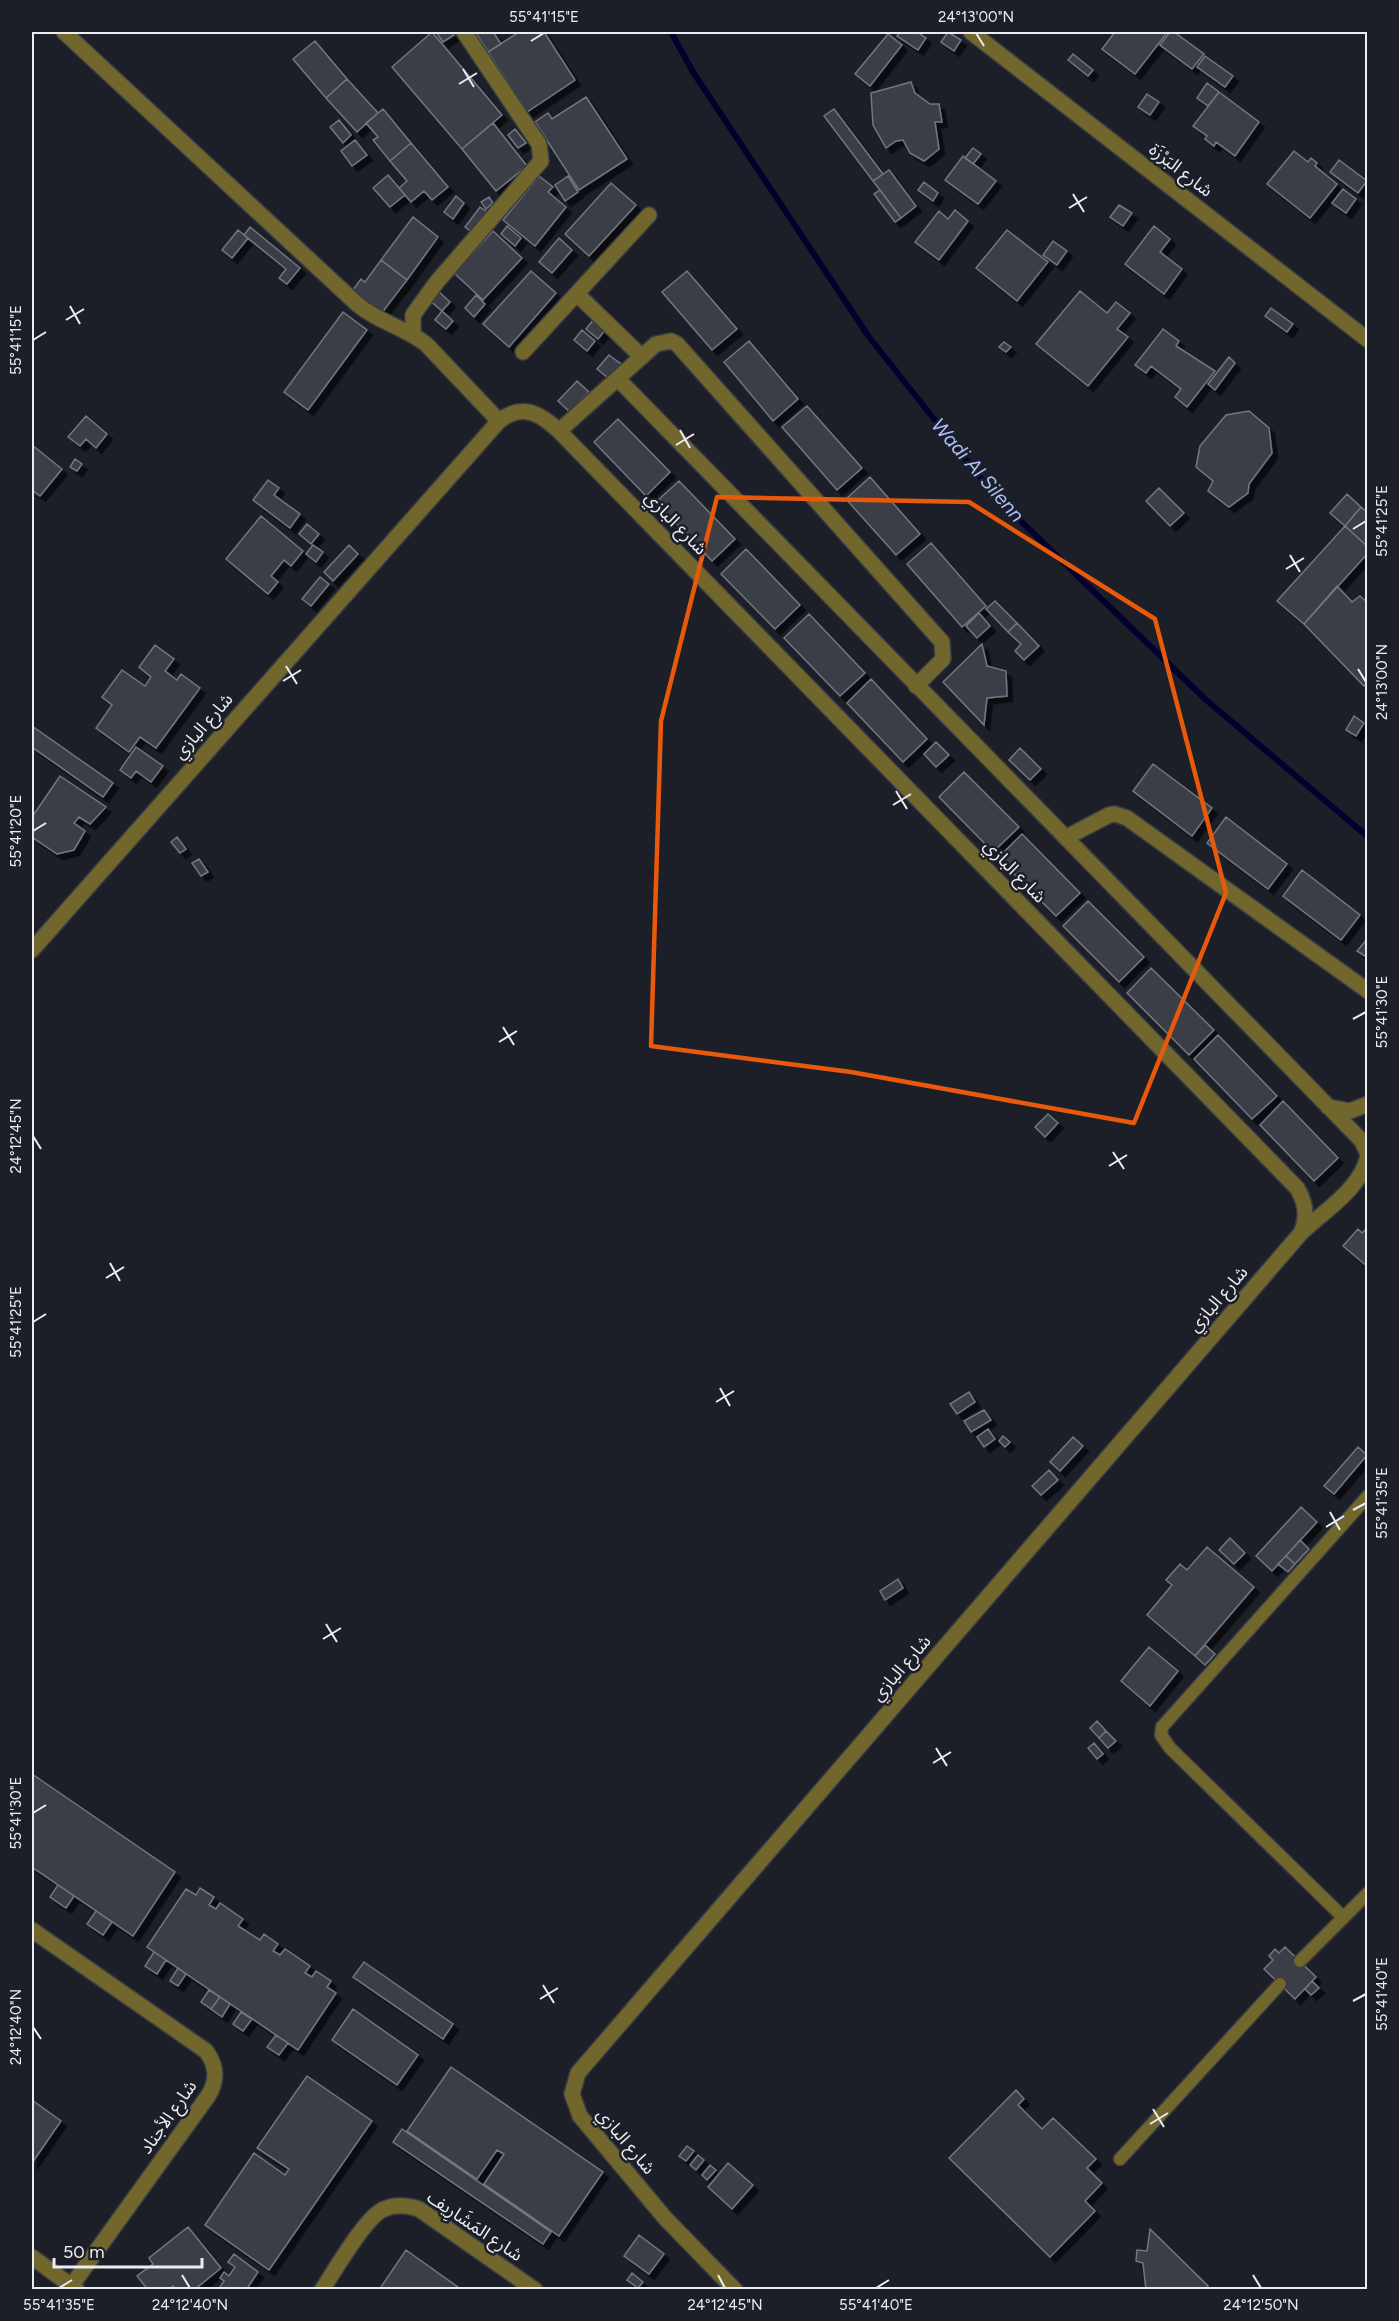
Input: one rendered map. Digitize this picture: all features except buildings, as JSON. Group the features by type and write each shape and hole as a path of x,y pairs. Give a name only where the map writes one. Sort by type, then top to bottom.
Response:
{"street":[{"path":"64,32 357,304 383,322 413,333 426,344 499,421"},
{"path":"413,333 413,315 436,283 541,161 539,144 464,32"},
{"name":"شارع البَرْزَة","path":"971,32 1368,340"},
{"path":"523,352 649,215"},
{"path":"577,294 642,357"},
{"path":"559,431 642,357 663,342 671,341 682,348 942,642 943,659 916,686"},
{"path":"618,379 916,686 1067,837 1325,1106 1362,1141 1368,1155 1366,1168 1358,1180 1301,1233"},
{"name":"شارع البازي","path":"32,950 499,421 507,415 526,410 547,420 559,431 1297,1188 1302,1196 1306,1215 1301,1233 578,2073 572,2094 580,2116 664,2218 726,2287"},
{"path":"1067,837 1109,815 1115,814 1127,818 1368,991"},
{"path":"1325,1106 1350,1111 1368,1104"},
{"name":"شارع الأجناد","path":"32,1930 206,2051 215,2068 213,2088 208,2096 75,2287"},
{"name":"شارع المَشَارِيف","path":"322,2289 376,2214 392,2206 402,2205 419,2209 535,2289"},
{"path":"32,2257 75,2287"}],"lane":[{"path":"1343,1917 1170,1748 1161,1735 1165,1720 1368,1496"},
{"path":"1300,1961 1368,1893"},
{"path":"1120,2159 1280,1984"}],"highlighted area":[{"path":"717,497 969,502 1155,619 1226,893 1134,1123 851,1072 651,1046 661,721"}],"waterway":[{"name":"Wadi Al Silenn","path":"671,32 693,72 869,337 995,496 1205,699 1368,837"}]}
